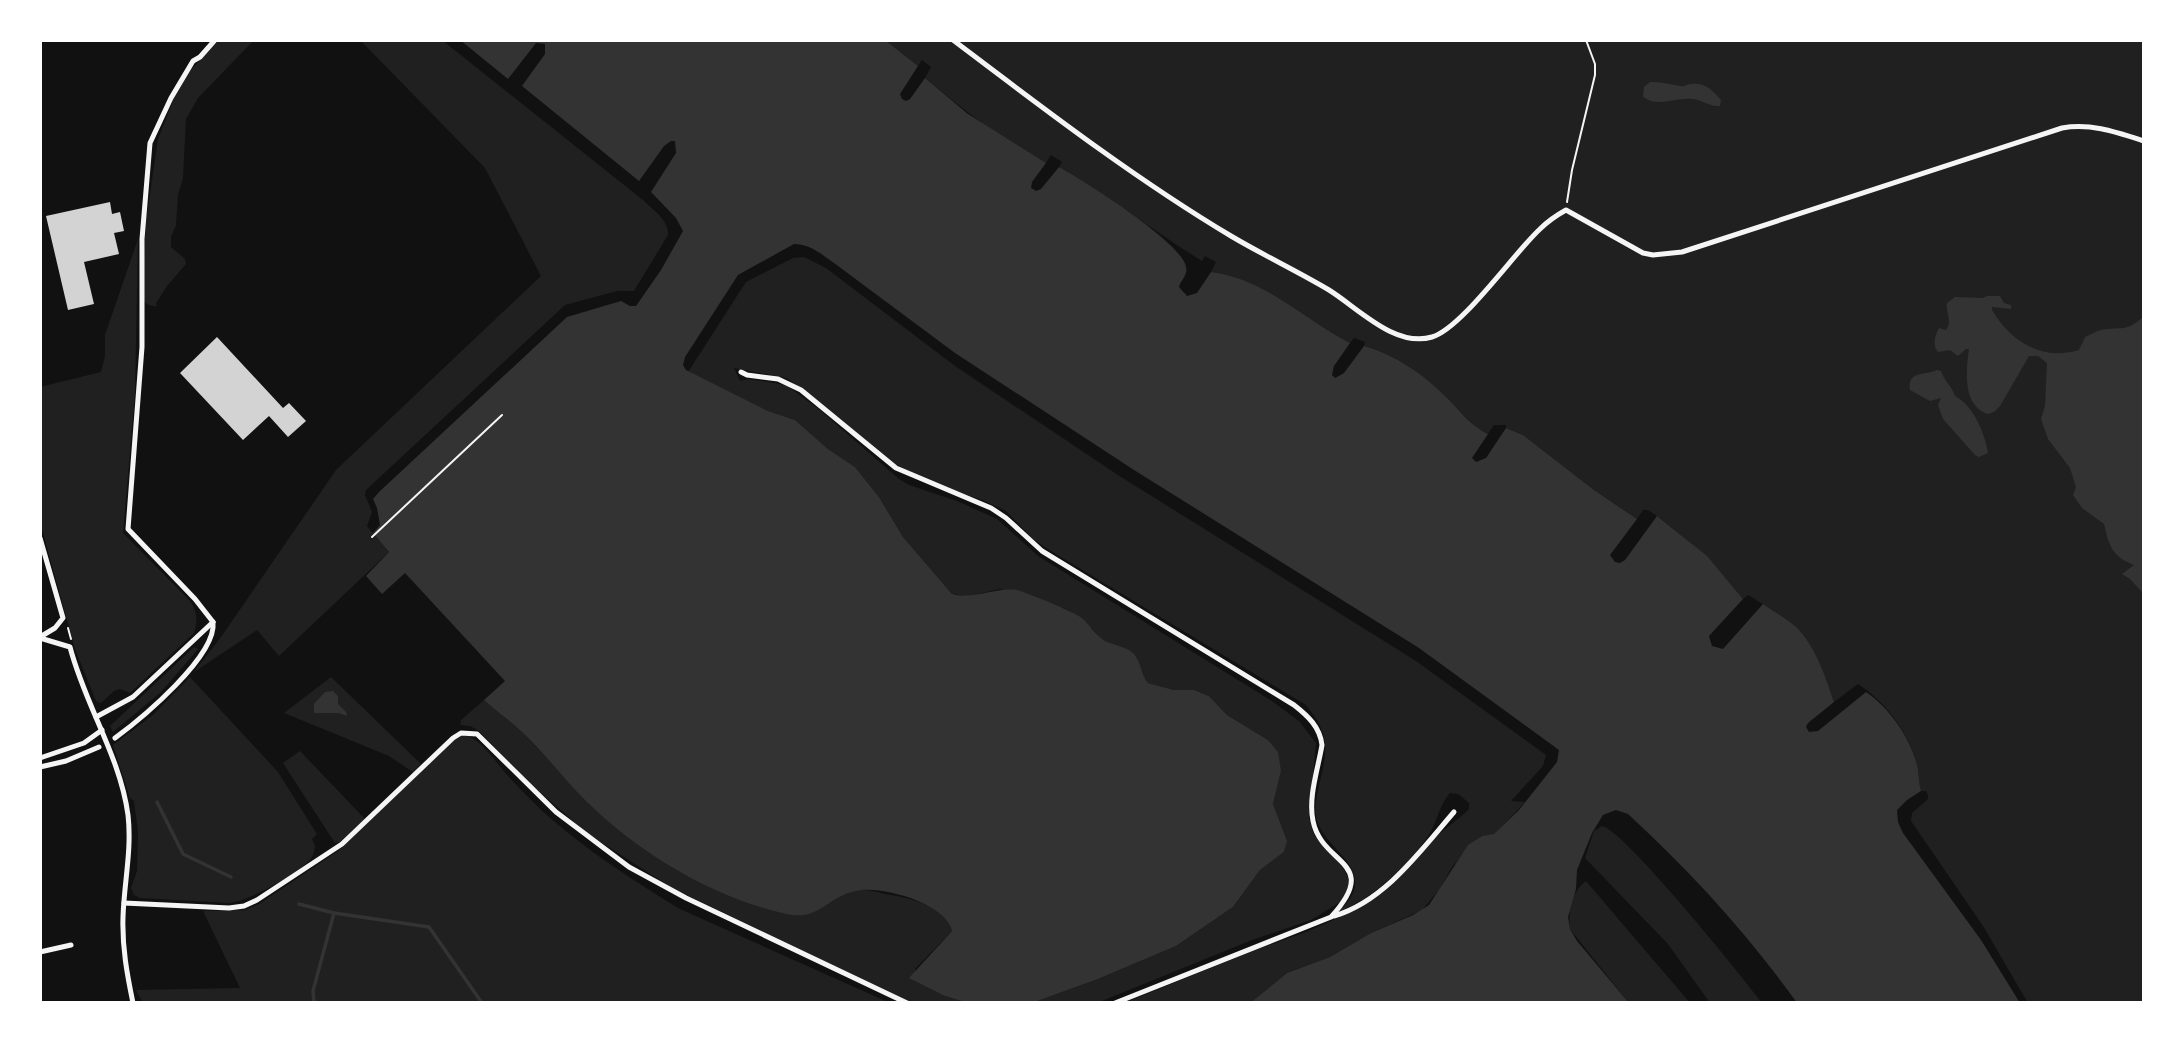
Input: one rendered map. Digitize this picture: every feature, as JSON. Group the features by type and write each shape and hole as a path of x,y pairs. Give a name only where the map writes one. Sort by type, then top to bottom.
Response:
{"street":[{"path":"115,738 148,712 180,681 211,636 213,622 195,599 128,529 141,368 142,239 150,143 170,98 193,61 215,40"},
{"path":"953,40 1118,161 1231,235 1329,290 1383,327 1413,339 1440,335 1459,319 1540,229 1566,209 1600,231 1643,253 1670,253 1700,247 2062,128 2079,125 2096,127 2144,141"},
{"path":"741,372 788,382 886,461 907,474 991,508 1042,551 1261,684 1307,715 1321,737 1322,745 1312,806 1315,829 1349,870 1352,880 1347,898 1331,917"},
{"path":"40,538 65,620 40,637"},
{"path":"96,717 133,697 213,622"},
{"path":"40,637 70,647 122,786 128,817 129,861 123,947 133,1003"},
{"path":"40,758 88,741 102,730"},
{"path":"124,903 229,908 257,900 342,844 453,737 469,732 477,734 556,812 595,843 657,884 907,1003"},
{"path":"40,767 74,758 99,747"},
{"path":"1115,1003 1349,912 1392,879 1454,811"},
{"path":"40,952 71,945"}],"path":[{"path":"1566,209 1572,170 1595,75 1593,57 1586,40"},
{"path":"372,537 502,415"},
{"path":"65,620 71,637"}],"shaded area":[{"path":"219,40 254,40 198,98 186,119 183,178 171,247 185,259 186,264 167,286 156,303 157,306 150,305 142,298 146,221 158,139 175,96 190,71"},
{"path":"360,40 442,40 643,200 663,220 668,235 634,291 617,291 565,305 366,490 365,495 372,512 367,526 389,552 279,656 257,630 194,672 336,470 541,276 485,168"},
{"path":"460,40 885,40 918,66 900,94 902,99 910,99 925,78 968,114 1046,163 1032,182 1031,188 1036,191 1041,189 1059,167 1109,198 1151,228 1181,256 1186,270 1179,287 1187,296 1197,293 1211,272 1231,276 1266,291 1350,343 1334,366 1332,375 1335,378 1344,373 1364,346 1398,360 1428,381 1471,423 1488,434 1472,458 1476,462 1486,458 1506,428 1523,435 1594,490 1637,519 1610,555 1615,562 1625,560 1657,516 1707,556 1743,599 1709,636 1712,646 1723,649 1763,604 1803,635 1819,662 1834,702 1808,723 1806,727 1809,732 1818,731 1866,692 1891,716 1911,747 1921,791 1897,810 1898,822 1903,833 1981,940 2020,1003 1797,1003 1758,952 1696,881 1628,814 1616,810 1603,815 1592,833 1577,870 1576,889 1568,917 1570,929 1577,941 1629,1003 1250,1003 1287,973 1330,957 1371,933 1429,905 1468,845 1482,836 1494,834 1519,810 1557,762 1559,750 1419,648 1134,470 955,353 820,253 800,244 794,244 738,275 685,357 683,365 686,370 768,411 795,420 828,449 855,467 879,497 903,537 952,594 1017,590 1070,611 1082,618 1105,641 1134,654 1148,683 1174,690 1194,690 1209,696 1227,715 1268,740 1278,752 1281,771 1273,804 1287,841 1284,852 1260,870 1233,907 1176,946 1032,1003 968,1003 945,996 909,978 952,931 938,912 911,898 880,891 856,891 843,895 809,914 793,915 742,901 670,866 605,819 524,734 484,700 505,681 405,573 382,594 366,576 389,552 373,533 380,525 373,499 379,492 567,317 621,301 636,306 683,231 676,218 651,192 676,153 675,141 664,146 639,181 522,86 545,54 545,44 536,43 508,79"},
{"path":"885,40 2144,40 2144,1003 2028,1003 1983,926 1911,821 1912,813 1928,799 1928,795 1926,791 1921,791 1915,757 1896,720 1878,700 1858,684 1834,702 1812,650 1794,628 1748,595 1743,599 1699,551 1662,520 1648,510 1643,510 1637,519 1594,490 1523,435 1506,428 1506,425 1494,425 1488,434 1479,429 1414,370 1364,346 1365,342 1354,338 1350,343 1266,291 1231,276 1211,272 1216,262 1205,256 1202,261 1059,167 1062,162 1051,155 1046,163 1030,155 968,113 925,78 931,67 922,60 918,66"},
{"path":"1650,82 1704,86 1721,100 1720,106 1693,99 1661,102 1649,100 1643,97 1644,87"},
{"path":"138,239 135,394 123,533 191,602 196,620 194,633 130,693 120,689 114,691 101,703 96,701 75,649 40,522 40,387 101,372 105,356 105,335"},
{"path":"804,257 826,268 955,366 1118,475 1416,661 1546,755 1543,766 1511,801 1525,802 1494,835 1482,836 1468,846 1439,890 1422,910 1371,933 1330,957 1287,973 1250,1003 1124,1003 1306,932 1365,904 1465,813 1469,809 1469,803 1458,794 1450,793 1431,831 1410,859 1376,890 1337,913 1352,895 1355,881 1349,865 1324,834 1316,817 1325,743 1314,715 1306,705 1051,551 1033,539 1006,511 911,473 884,457 787,378 734,368 740,381 749,379 786,385 909,485 957,501 997,519 1038,556 1272,701 1299,721 1316,743 1309,818 1314,835 1344,869 1349,881 1347,892 1339,903 1311,920 1252,940 1097,1003 1032,1003 1176,946 1233,907 1260,870 1284,852 1286,841 1273,804 1281,771 1268,740 1227,715 1209,696 1194,690 1174,690 1148,683 1141,673 1137,658 1127,650 1102,640 1082,618 1066,609 1000,589 968,596 952,594 903,537 879,497 855,467 828,449 795,420 768,411 688,372 746,282 793,258"},
{"path":"2000,296 2004,303 2011,305 2011,309 1992,307 1992,310 2018,340 2040,351 2052,353 2079,350 2085,337 2101,330 2128,327 2144,316 2144,594 2122,574 2134,565 2116,554 2104,524 2082,508 2073,495 2076,487 2070,468 2048,439 2041,419 2045,406 2047,363 2038,356 2029,356 2000,406 1988,414 1980,410 1970,395 1967,377 1969,349 1958,356 1950,350 1936,350 1935,340 1939,328 1946,330 1949,323 1947,303 1955,297"},
{"path":"1941,371 1955,396 1973,413 1988,453 1979,457 1975,455 1943,419 1938,405 1941,398 1930,401 1910,390 1914,376"},
{"path":"194,647 198,649 161,692 113,732 110,726"},
{"path":"190,677 278,772 317,834 312,839 315,846 312,856 302,867 259,893 229,903 140,898 134,895 131,888 137,871 138,832 134,801 130,798 113,745 153,715"},
{"path":"331,677 421,764 413,772 389,756 284,713"},
{"path":"333,691 347,716 339,713 314,713 314,704 325,692"},
{"path":"484,700 523,733 600,813 630,838 678,871 743,901 810,914 839,896 862,890 903,897 934,909 948,922 952,931 915,969 945,996 968,1003 912,1003 672,888 587,833 534,787 479,731 460,725 461,720"},
{"path":"463,734 483,746 520,789 556,823 648,889 680,909 890,1003 143,1003 136,990 240,988 203,911 245,910 259,904 338,851 454,738"},
{"path":"300,751 365,819 340,842 335,843 283,763"},
{"path":"1602,826 1614,834 1657,877 1762,1003 1710,1003 1668,944 1585,858 1594,831"},
{"path":"1586,881 1690,1003 1629,1003 1570,929 1572,902"}],"building":[{"path":"110,202 112,214 120,212 124,231 114,233 119,254 84,262 94,304 68,310 46,216"},
{"path":"217,337 283,408 289,403 306,421 288,437 269,416 243,440 180,373"}],"waterway":[{"path":"157,802 183,854 231,877"},
{"path":"299,904 334,913 313,991 314,1003"},
{"path":"334,913 429,927 482,1003"}]}
